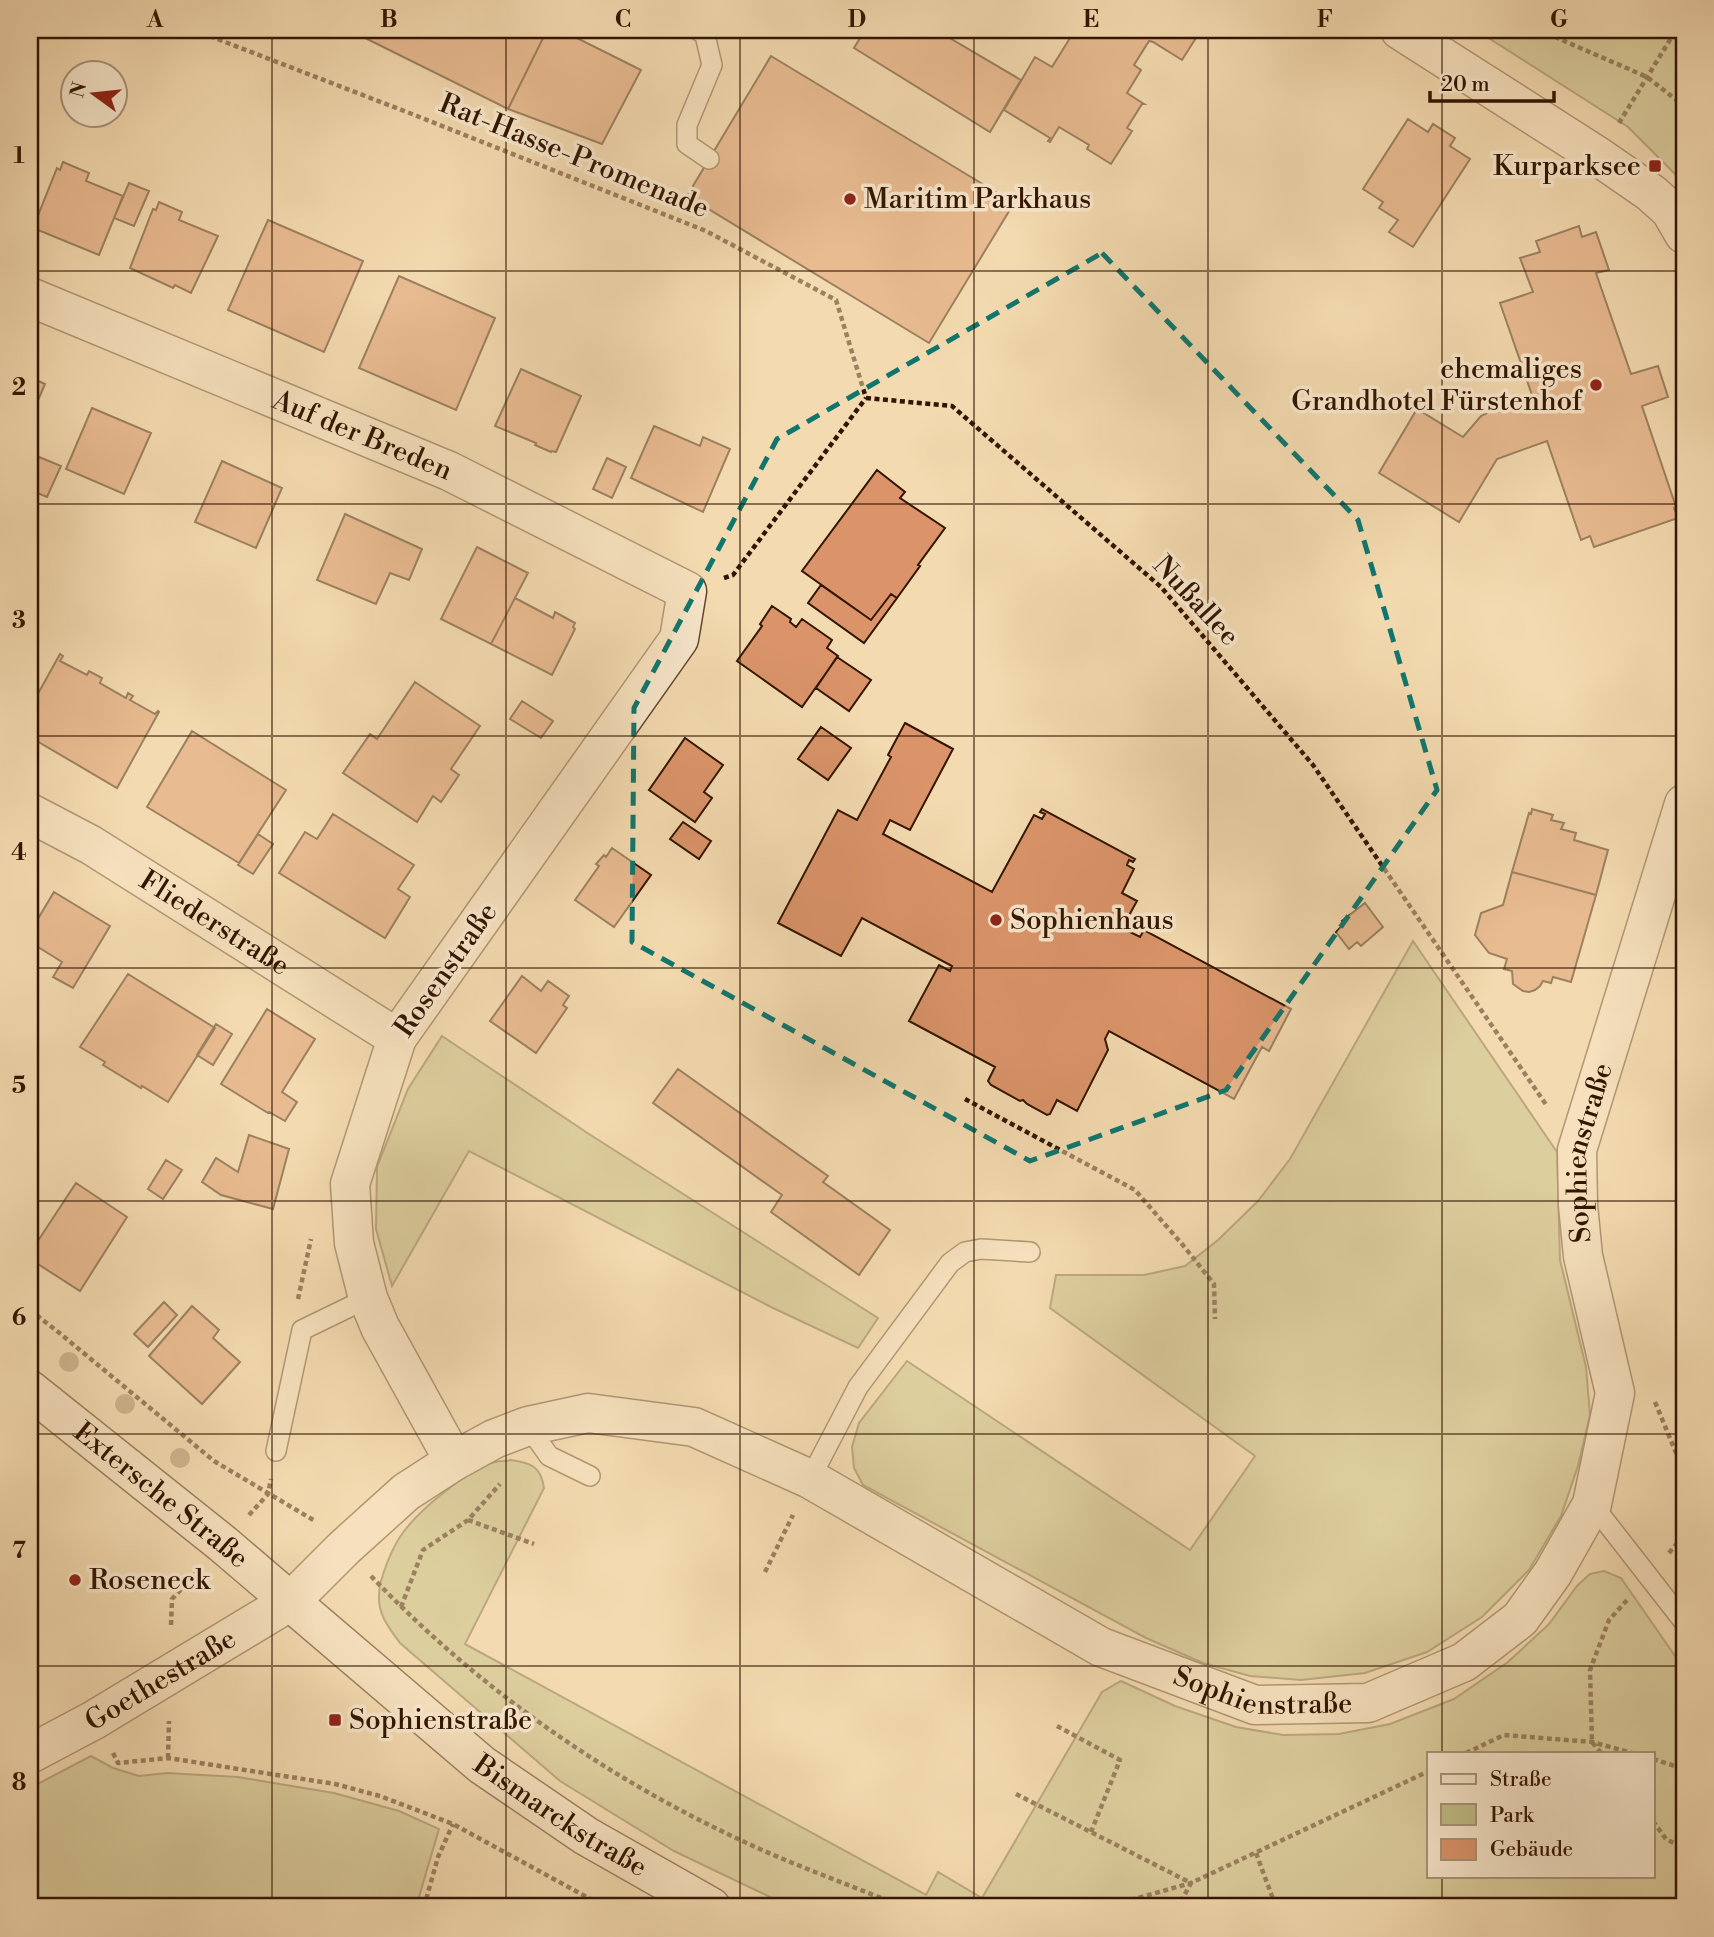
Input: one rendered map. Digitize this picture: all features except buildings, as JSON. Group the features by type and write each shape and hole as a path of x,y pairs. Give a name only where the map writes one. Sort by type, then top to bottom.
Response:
{"street":[{"path":"1400,30 1651,192 1670,210 1684,234"},
{"name":"Auf der Breden","path":"30,297 449,471 687,591"},
{"name":"Rosenstraße","path":"454,1461 380,1327 368,1298 354,1243 350,1184 397,1038 679,639 687,591"},
{"name":"Sophienstraße","path":"291,1601 406,1492 454,1461 494,1439 528,1426 588,1413 694,1427 810,1479 1101,1647 1255,1705 1368,1703 1464,1662 1520,1619 1553,1573 1592,1504 1615,1393 1583,1256 1578,1205 1577,1150 1684,804"},
{"name":"Fliederstraße","path":"30,813 91,845 397,1038"},
{"name":"Extersche Straße","path":"30,1390 291,1601"},
{"name":"Goethestraße","path":"30,1754 94,1720 291,1601"},
{"name":"Bismarckstraße","path":"291,1601 482,1765 586,1836 711,1907"}],"lane":[{"path":"698,30 705,35 712,65 687,125 687,144 709,159"},
{"path":"810,1479 858,1387 950,1263 965,1252 981,1249 1030,1252"},
{"path":"276,1451 303,1330 368,1298"},
{"path":"528,1426 549,1456 590,1476"},
{"path":"1592,1504 1684,1622"}],"path":[{"name":"Rat-Hasse-Promenade","path":"194,30 706,231 836,300 866,398"},
{"path":"1539,30 1647,78 1684,106"},
{"path":"1598,157 1676,30"},
{"path":"687,591 733,575 866,398"},
{"name":"Nußallee","path":"866,398 952,405 1161,587 1313,765 1577,1150"},
{"path":"965,1100 1135,1190 1214,1284 1215,1319"},
{"path":"30,1310 214,1461 318,1523 411,1616 492,1688 554,1733 644,1790 736,1839 903,1907"},
{"path":"765,1572 810,1479"},
{"path":"468,1520 534,1544"},
{"path":"1600,1752 1592,1742 1590,1670 1609,1620"},
{"path":"94,1720 118,1763 168,1758 335,1784 380,1796 453,1824 605,1907"},
{"path":"1057,1726 1120,1760 1091,1832"},
{"path":"1467,1752 1504,1735 1592,1742 1628,1752"},
{"path":"1654,1759 1684,1769"},
{"path":"1106,1907 1191,1883 1427,1772"},
{"path":"1016,1794 1191,1883"},
{"path":"1654,1822 1666,1839 1684,1848"},
{"path":"424,1907 438,1857 453,1824"},
{"path":"1256,1853 1276,1907"},
{"path":"1178,1907 1191,1883"}],"highlighted area":[{"path":"1102,253 1358,520 1437,790 1226,1090 1030,1161 632,942 634,708 777,439"}],"green space":[{"path":"1476,30 1684,30 1684,183 1628,127"},
{"path":"1413,941 1557,1152 1560,1260 1586,1367 1590,1415 1578,1466 1561,1516 1529,1570 1482,1617 1427,1652 1365,1673 1301,1680 1250,1676 1203,1663 1146,1638 863,1485 854,1468 852,1447 859,1423 907,1361 1190,1550 1255,1456 1050,1308 1056,1275 1144,1275 1185,1266 1218,1240 1258,1201 1290,1159"},
{"path":"442,1036 589,1134 878,1318 858,1348 771,1307 469,1151 392,1286 376,1229 377,1167 408,1089"},
{"path":"511,1460 534,1467 541,1475 544,1488 465,1644 926,1895 938,1872 982,1898 1102,1692 1121,1681 1175,1706 1236,1727 1283,1735 1339,1734 1390,1724 1454,1699 1508,1662 1549,1624 1577,1586 1590,1574 1604,1571 1621,1578 1684,1669 1684,1907 791,1907 674,1851 560,1781 400,1643 388,1626 380,1609 381,1581 402,1534 431,1503 458,1482 495,1462"},
{"path":"91,1756 113,1768 139,1776 167,1773 238,1777 334,1793 399,1811 439,1829 416,1907 30,1907 30,1788"}],"place":[{"name":"Kurparksee","path":"1655,166"},
{"name":"Maritim Parkhaus","path":"850,199"},
{"name":"ehemaliges Grandhotel Fürstenhof","path":"1596,385"},
{"name":"Sophienhaus","path":"996,920"},
{"name":"Roseneck","path":"75,1580"},
{"name":"Sophienstraße","path":"335,1720"}]}
